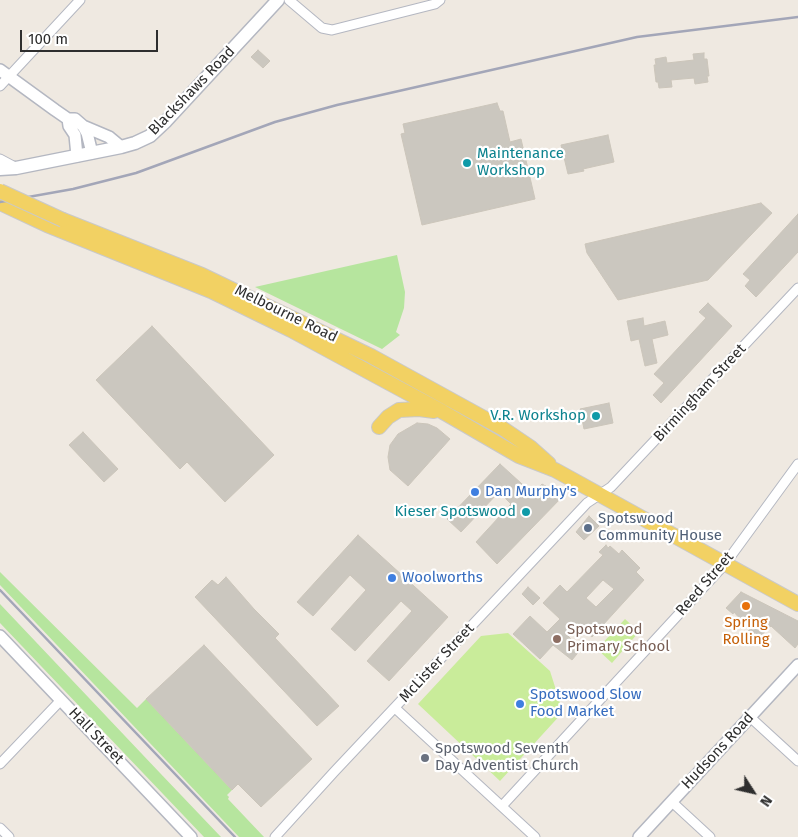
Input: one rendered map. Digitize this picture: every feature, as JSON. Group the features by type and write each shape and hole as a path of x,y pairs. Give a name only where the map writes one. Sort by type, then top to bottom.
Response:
{"main road":[{"name":"Blackshaws Road","path":"0,169 16,168 121,147 150,136 278,0"},
{"name":"Melbourne Road","path":"0,190 63,220 202,275 372,356 502,428 530,447 555,470"},
{"name":"Melbourne Road","path":"0,203 47,226 149,266 240,305 442,412 520,456 555,470 798,604"},
{"path":"379,427 388,417 399,410 419,409 442,412"}],"street":[{"path":"0,86 4,74 80,0"},
{"path":"289,0 322,28 332,30 435,4 440,0"},
{"path":"4,74 68,119 75,119 83,126 109,137 121,147"},
{"path":"68,119 69,126 75,135 77,156"},
{"path":"83,126 87,133 92,153"},
{"path":"0,159 16,168"},
{"name":"Birmingham Street","path":"599,495 611,487 798,288"},
{"name":"Reed Street","path":"502,806 725,564 798,464"},
{"name":"McLister Street","path":"276,836 587,503 599,495"},
{"name":"Hall Street","path":"0,636 191,837"},
{"name":"Hudsons Road","path":"639,837 798,665"},
{"path":"0,764 61,700"},
{"path":"395,708 535,837"},
{"path":"750,716 798,760"},
{"path":"672,802 710,837"},
{"path":"0,828 9,837"}],"green space":[{"path":"397,255 405,292 404,308 396,332 400,335 382,349 255,287"},
{"path":"0,572 137,708 146,699 232,790 227,795 228,799 264,837 239,837 0,585"},
{"path":"0,604 221,837 204,837 0,623"},
{"path":"625,619 639,632 612,663 597,649"},
{"path":"508,633 550,671 563,712 500,781 418,704 481,636"}],"building":[{"path":"258,50 270,61 263,68 251,57"},
{"path":"704,53 704,59 707,59 708,82 695,84 694,78 671,80 672,87 659,88 658,82 656,82 655,59 666,57 667,63 694,60 693,54"},
{"name":"Maintenance Workshop","path":"497,103 500,111 503,111 510,142 521,139 535,199 422,225 401,134 405,133 403,124"},
{"path":"608,135 614,162 568,174 561,145"},
{"path":"761,203 772,213 708,280 618,300 587,253 585,244"},
{"path":"798,214 798,252 756,297 745,286 750,280 743,274"},
{"path":"708,303 732,326 661,403 653,395 664,383 654,374 706,318 699,312"},
{"path":"643,318 644,326 665,321 668,335 652,339 657,363 645,366 639,339 631,341 627,321"},
{"path":"152,326 274,455 225,502 187,462 180,469 96,380"},
{"name":"V.R. Workshop","path":"609,403 613,423 584,429 580,409"},
{"path":"417,423 428,424 437,428 450,439 408,486 390,470 388,457 390,445 398,434"},
{"path":"83,432 118,469 104,482 69,445"},
{"name":"Kieser Spotswood","path":"500,464 533,494 542,484 563,496 497,564 476,542 511,504 499,492 461,532 447,519"},
{"name":"Spotswood Community House","path":"589,516 599,526 584,540 576,532"},
{"path":"358,535 448,617 389,681 367,661 412,611 401,601 355,651 331,629 366,590 350,575 313,616 297,602"},
{"path":"606,545 619,554 622,550 640,568 636,572 644,580 592,637 576,623 566,634 581,649 572,660 553,645 540,659 513,634 530,616 547,632 560,619 543,603 560,585 567,592 603,555 599,552","holes":["603,580 614,589 596,607 586,598"]},
{"path":"226,577 279,634 275,638 339,706 317,726 195,597 212,580 218,585"},
{"path":"528,587 540,598 533,605 522,594"},
{"path":"741,592 798,621 798,644 795,648 771,626 755,641 746,633 752,627 742,617 740,619 734,612 733,614 726,608"},
{"path":"204,645 312,759 261,807 238,784 232,790 146,699"}],"railway":[{"path":"0,202 73,189 136,173 275,122 337,105 637,37 798,17"},
{"path":"0,590 235,837"}],"place":[{"name":"Maintenance Workshop","path":"467,163"},
{"name":"V.R. Workshop","path":"596,416"},
{"name":"Dan Murphy's","path":"475,492"},
{"name":"Kieser Spotswood","path":"526,512"},
{"name":"Spotswood Community House","path":"588,528"},
{"name":"Woolworths","path":"392,578"},
{"name":"Spring Rolling","path":"746,606"},
{"name":"Spotswood Primary School","path":"557,639"},
{"name":"Spotswood Slow Food Market","path":"520,704"},
{"name":"Spotswood Seventh Day Adventist Church","path":"425,758"}]}
